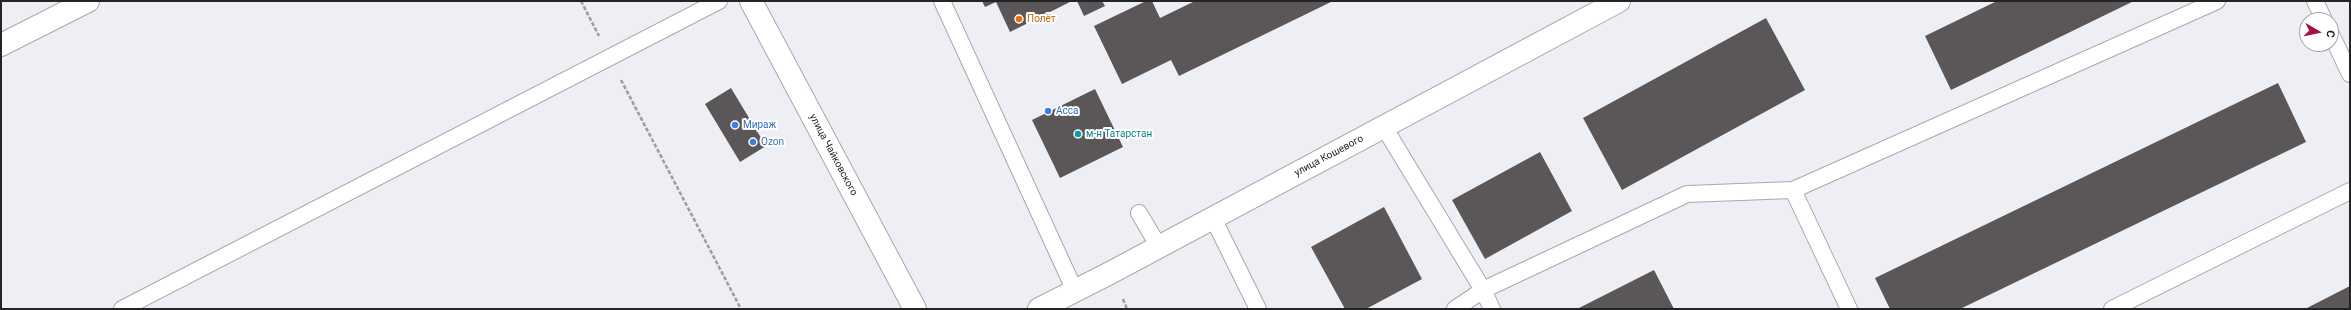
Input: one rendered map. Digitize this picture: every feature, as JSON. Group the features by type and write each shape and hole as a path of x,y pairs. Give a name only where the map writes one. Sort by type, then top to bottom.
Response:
{"street":[{"path":"1,45 88,1"},
{"name":"улица Чайковского","path":"751,1 915,309"},
{"name":"улица Кошевого","path":"1039,309 1213,218 1619,1"}],"lane":[{"path":"122,309 720,1"},
{"path":"942,1 1075,291"},
{"path":"1455,309 1483,290 1687,194 1793,190 2217,1"},
{"path":"2315,1 2320,12"},
{"path":"2339,51 2350,74"},
{"path":"1384,127 1483,290 1492,309"},
{"path":"1793,190 1849,309"},
{"path":"2112,309 2350,191"},
{"path":"1139,213 1158,247"},
{"path":"1213,218 1258,309"}],"path":[{"path":"581,1 741,309"}],"building":[{"name":"Полёт","path":"982,1 1072,1 1010,32 996,2 985,7"},
{"name":"Полёт","path":"1077,1 1102,1 1105,6 1084,16"},
{"path":"1146,1 1152,1 1160,18 1195,1 1333,1 1179,76 1171,60 1122,84 1094,26"},
{"path":"1997,1 2134,1 1951,90 1925,36"},
{"path":"1766,18 1805,90 1622,190 1583,118"},
{"path":"2278,83 2306,142 1960,309 1890,309 1875,278"},
{"name":"Мираж","path":"731,88 766,146 740,162 705,104"},
{"name":"м-н Татарстан","path":"1095,89 1123,147 1060,178 1032,120"},
{"path":"1540,152 1572,211 1485,259 1452,200"},
{"path":"1384,207 1422,279 1366,309 1345,309 1311,247"},
{"path":"1654,270 1674,309 1577,309"},
{"path":"2350,286 2350,309 2305,309"}],"place":[{"name":"Полёт","path":"1019,19"},
{"name":"Acca","path":"1048,111"},
{"name":"Мираж","path":"735,125"},
{"name":"м-н Татарстан","path":"1078,134"},
{"name":"Ozon","path":"753,142"}]}
